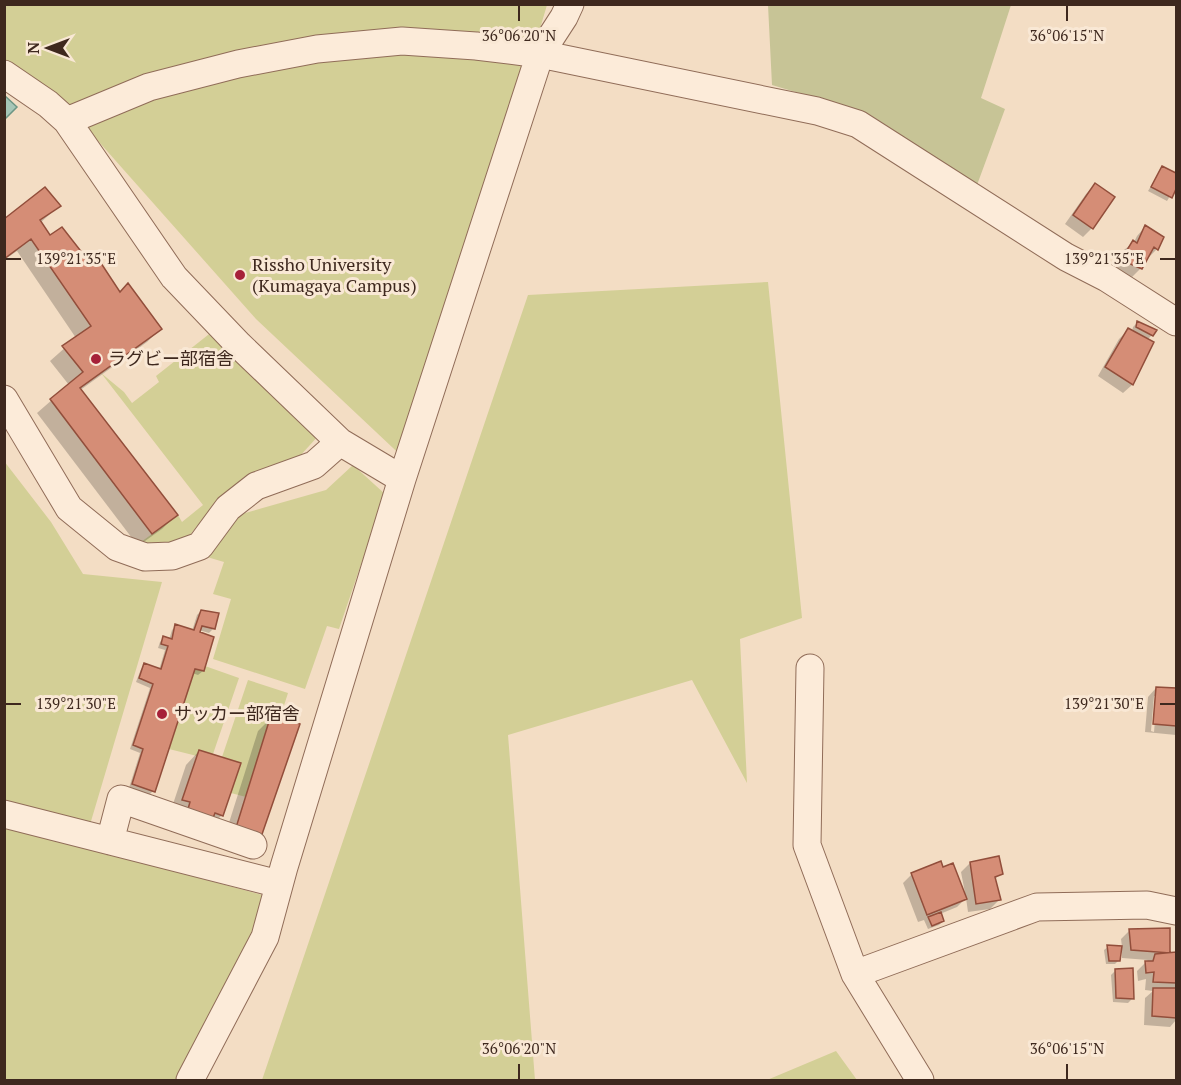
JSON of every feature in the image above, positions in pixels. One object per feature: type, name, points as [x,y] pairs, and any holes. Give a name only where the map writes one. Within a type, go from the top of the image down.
[{"type":"street","points":[[190,1080],[265,937],[402,479],[540,54],[570,4]]},
{"type":"street","points":[[67,121],[149,87],[238,64],[317,49],[402,41],[476,46],[540,54],[817,111],[858,124],[1066,257],[1107,278],[1176,322]]},
{"type":"street","points":[[4,74],[48,104],[67,121],[174,277],[239,345],[340,442],[402,479]]},
{"type":"street","points":[[4,399],[69,508],[117,548],[146,557],[172,555],[200,546],[228,508],[256,486],[314,465],[340,442]]},
{"type":"street","points":[[810,668],[807,845],[855,974],[920,1080]]},
{"type":"street","points":[[110,841],[121,799],[253,845]]},
{"type":"street","points":[[4,814],[279,884]]},
{"type":"street","points":[[855,974],[1037,907],[1147,905],[1176,911]]},
{"type":"shaded area","points":[[4,5],[547,5],[410,464],[256,319],[68,107],[21,76],[5,60]]},
{"type":"shaded area","points":[[768,5],[1011,5],[981,98],[1005,109],[977,185],[869,114],[772,85]]},
{"type":"shaded area","points":[[4,95],[17,107],[5,119],[4,119]]},
{"type":"shaded area","points":[[768,282],[802,618],[740,639],[747,783],[692,680],[508,735],[535,1080],[262,1080],[528,295]]},
{"type":"shaded area","points":[[213,331],[320,434],[299,457],[244,477],[216,502],[182,545],[163,547],[141,542],[178,515],[182,522],[203,505],[101,373],[124,392],[132,403],[159,382],[156,376]]},
{"type":"shaded area","points":[[4,461],[51,522],[83,574],[162,582],[89,828],[5,805]]},
{"type":"shaded area","points":[[353,465],[385,494],[339,629],[327,626],[305,689],[213,659],[231,599],[213,594],[224,562],[207,557],[238,515],[326,490]]},
{"type":"shaded area","points":[[205,666],[239,678],[213,754],[199,750],[197,756],[169,749],[195,669],[204,671]]},
{"type":"shaded area","points":[[248,680],[288,693],[280,718],[246,797],[231,793],[222,757]]},
{"type":"shaded area","points":[[4,825],[270,897],[184,1080],[5,1080]]},
{"type":"shaded area","points":[[836,1051],[857,1080],[767,1080]]},
{"type":"building","points":[[1162,166],[1176,173],[1176,189],[1172,198],[1151,187]]},
{"type":"building","points":[[1095,183],[1115,197],[1093,229],[1073,215]]},
{"type":"building","name":"ラグビー部宿舎","points":[[45,187],[61,206],[40,220],[50,235],[62,227],[87,259],[95,254],[120,292],[128,283],[162,329],[80,388],[178,515],[152,534],[50,399],[83,372],[62,346],[91,326],[31,239],[4,259],[4,219]]},
{"type":"building","points":[[1145,225],[1164,237],[1158,250],[1154,247],[1142,269],[1121,260],[1133,240],[1137,243]]},
{"type":"building","points":[[1137,321],[1157,330],[1153,336],[1136,327]]},
{"type":"building","points":[[1128,328],[1154,342],[1133,385],[1105,367]]},
{"type":"building","name":"サッカー部宿舎","points":[[201,610],[219,613],[215,629],[202,626],[200,632],[214,637],[204,671],[195,669],[155,792],[132,784],[143,749],[133,745],[153,684],[139,678],[144,663],[161,669],[168,646],[161,644],[163,636],[172,639],[175,624],[194,630]]},
{"type":"building","points":[[1156,687],[1176,688],[1176,726],[1153,724]]},
{"type":"building","points":[[271,715],[300,724],[259,843],[234,834]]},
{"type":"building","points":[[199,750],[241,763],[223,816],[215,813],[213,818],[188,809],[190,802],[182,800]]},
{"type":"building","points":[[999,856],[1003,874],[995,877],[1001,900],[976,904],[970,862]]},
{"type":"building","points":[[941,861],[943,867],[953,863],[967,899],[927,915],[911,873]]},
{"type":"building","points":[[941,912],[944,921],[932,926],[928,917]]},
{"type":"building","points":[[1170,928],[1170,953],[1131,950],[1129,929]]},
{"type":"building","points":[[1107,945],[1122,946],[1120,961],[1109,961]]},
{"type":"building","points":[[1176,952],[1176,983],[1153,982],[1154,972],[1146,973],[1145,961],[1153,961],[1155,954]]},
{"type":"building","points":[[1133,968],[1134,999],[1116,998],[1115,969]]},
{"type":"building","points":[[1153,988],[1176,988],[1176,1018],[1152,1016]]},
{"type":"place","name":"Rissho University (Kumagaya Campus)","points":[[240,275]]},
{"type":"place","name":"ラグビー部宿舎","points":[[96,359]]},
{"type":"place","name":"サッカー部宿舎","points":[[162,714]]}]
